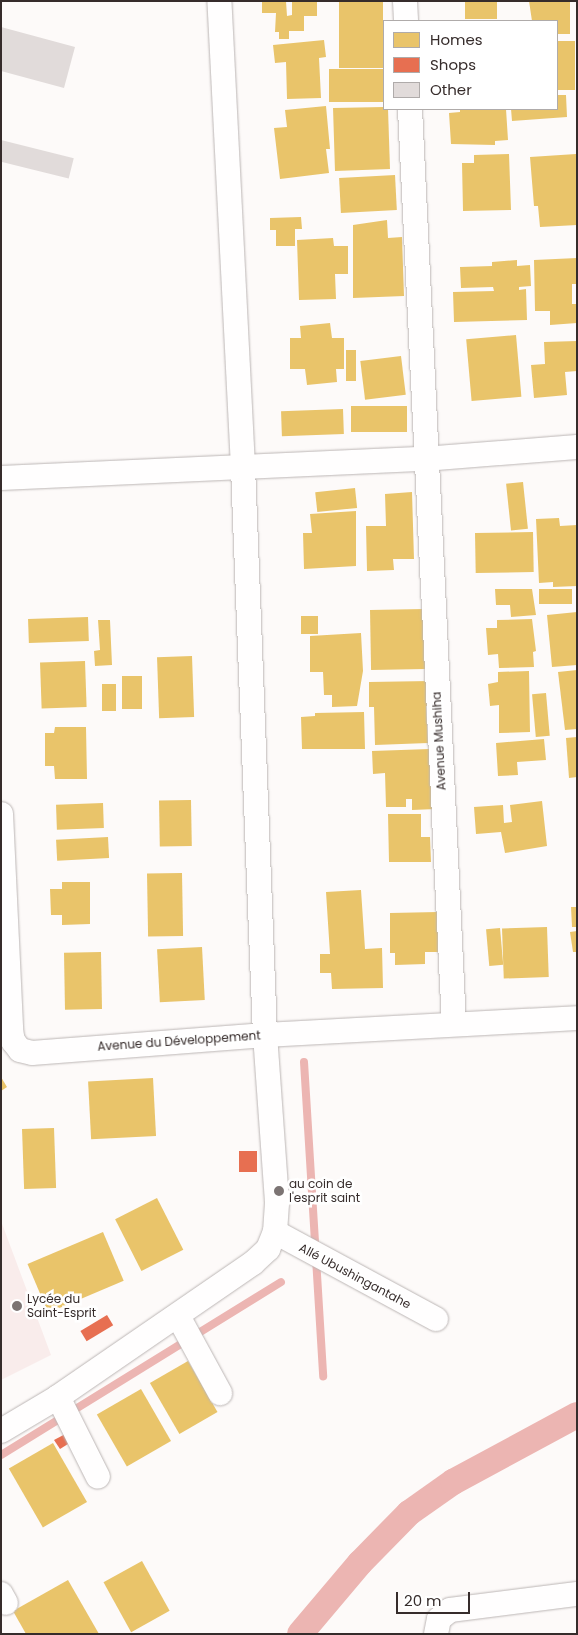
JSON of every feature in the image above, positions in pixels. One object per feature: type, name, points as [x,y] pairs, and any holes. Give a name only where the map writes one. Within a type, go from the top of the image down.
[{"type":"street","points":[[1,1430],[58,1397],[253,1263],[268,1249],[275,1232],[277,1202],[265,1035],[243,467],[219,1]]},
{"type":"street","points":[[405,1],[406,20]]},
{"type":"street","name":"Avenue Mushiha","points":[[410,110],[424,459],[454,1024]]},
{"type":"street","points":[[1,478],[424,459],[577,447]]},
{"type":"street","name":"Avenue du Développement","points":[[1,814],[11,1030],[13,1041],[20,1050],[32,1053],[265,1035],[577,1018]]},
{"type":"street","name":"Allé Ubushingantahe","points":[[275,1232],[436,1319]]},
{"type":"street","points":[[178,1316],[220,1393]]},
{"type":"street","points":[[58,1397],[98,1477]]},
{"type":"street","points":[[436,1634],[439,1619],[450,1610],[577,1594]]},
{"type":"shaded area","name":"Lycée du Saint-Esprit","points":[[1,1221],[51,1355],[1,1380]]},
{"type":"building: Homes","points":[[286,1],[287,16],[292,15],[292,1],[317,1],[317,16],[304,16],[304,31],[289,31],[289,39],[279,39],[279,32],[275,32],[276,13],[262,13],[262,2]]},
{"type":"building: Homes","points":[[339,1],[383,1],[383,68],[339,68]]},
{"type":"building: Homes","points":[[465,1],[497,1],[497,19],[465,19]]},
{"type":"building: Homes","points":[[529,1],[570,1],[570,34],[558,34],[558,20],[532,20]]},
{"type":"building: Homes","points":[[324,40],[326,57],[319,58],[321,98],[287,99],[286,62],[275,63],[273,45]]},
{"type":"building: Homes","points":[[558,41],[575,41],[575,90],[558,90]]},
{"type":"building: Homes","points":[[329,69],[383,69],[383,102],[329,102]]},
{"type":"building: Homes","points":[[558,95],[566,95],[567,117],[512,121],[511,110],[558,110]]},
{"type":"building: Homes","points":[[326,106],[330,149],[326,149],[329,173],[280,179],[274,128],[287,127],[285,110]]},
{"type":"building: Homes","points":[[383,107],[383,110],[388,110],[390,169],[335,171],[333,108]]},
{"type":"building: Homes","points":[[460,110],[506,110],[508,140],[495,141],[495,145],[451,144],[449,113],[460,112]]},
{"type":"building: Homes","points":[[509,154],[511,210],[463,211],[462,163],[474,163],[474,155]]},
{"type":"building: Homes","points":[[576,154],[577,225],[540,227],[538,206],[534,206],[530,157]]},
{"type":"building: Homes","points":[[395,175],[397,210],[341,213],[339,178]]},
{"type":"building: Homes","points":[[301,217],[302,229],[295,229],[295,246],[276,246],[276,230],[270,230],[270,218]]},
{"type":"building: Homes","points":[[387,220],[388,238],[402,237],[404,296],[353,298],[353,225]]},
{"type":"building: Homes","points":[[333,238],[334,246],[348,246],[348,274],[335,274],[336,299],[299,300],[297,240]]},
{"type":"building: Homes","points":[[577,258],[577,284],[572,284],[572,304],[577,304],[577,323],[550,325],[550,311],[535,311],[534,260]]},
{"type":"building: Homes","points":[[517,260],[517,266],[530,265],[531,286],[519,287],[519,290],[526,289],[527,320],[454,322],[453,292],[494,291],[493,287],[461,288],[460,267],[492,266],[492,262]]},
{"type":"building: Homes","points":[[330,323],[332,338],[344,338],[344,369],[336,369],[337,382],[307,385],[305,369],[290,369],[290,338],[301,338],[300,326]]},
{"type":"building: Homes","points":[[516,335],[521,397],[472,401],[466,339]]},
{"type":"building: Homes","points":[[577,341],[577,371],[565,372],[567,395],[534,398],[531,365],[545,364],[544,342]]},
{"type":"building: Homes","points":[[346,350],[356,350],[356,381],[346,381]]},
{"type":"building: Homes","points":[[401,356],[406,395],[365,400],[360,361]]},
{"type":"building: Homes","points":[[351,406],[407,406],[407,432],[351,432]]},
{"type":"building: Homes","points":[[343,409],[344,434],[282,436],[281,411]]},
{"type":"building: Homes","points":[[523,482],[528,529],[511,531],[506,484]]},
{"type":"building: Homes","points":[[355,488],[357,508],[317,512],[315,492]]},
{"type":"building: Homes","points":[[412,492],[414,559],[393,559],[394,570],[367,571],[366,526],[386,526],[385,494]]},
{"type":"building: Homes","points":[[356,511],[356,566],[304,569],[303,533],[312,533],[310,514]]},
{"type":"building: Homes","points":[[559,518],[560,526],[577,525],[577,586],[553,587],[553,582],[539,583],[536,519]]},
{"type":"building: Homes","points":[[533,532],[534,572],[476,573],[475,533]]},
{"type":"building: Homes","points":[[495,589],[532,589],[536,615],[511,617],[510,605],[496,605]]},
{"type":"building: Homes","points":[[539,589],[572,589],[572,604],[539,604]]},
{"type":"building: Homes","points":[[424,609],[425,669],[371,670],[370,610]]},
{"type":"building: Homes","points":[[577,612],[577,665],[552,667],[547,615]]},
{"type":"building: Homes","points":[[301,616],[318,616],[318,634],[301,634]]},
{"type":"building: Homes","points":[[88,617],[89,641],[29,643],[28,619]]},
{"type":"building: Homes","points":[[532,619],[536,651],[533,652],[534,667],[499,668],[498,654],[488,655],[486,628],[497,628],[497,620]]},
{"type":"building: Homes","points":[[98,620],[110,620],[112,665],[95,666],[94,651],[100,650]]},
{"type":"building: Homes","points":[[361,633],[363,671],[357,706],[332,707],[332,695],[324,695],[323,672],[310,672],[310,636]]},
{"type":"building: Homes","points":[[192,656],[194,717],[159,718],[157,657]]},
{"type":"building: Homes","points":[[85,661],[87,707],[42,709],[40,663]]},
{"type":"building: Homes","points":[[577,670],[577,729],[565,730],[558,672]]},
{"type":"building: Homes","points":[[529,671],[530,732],[499,733],[499,705],[490,706],[488,684],[498,682],[498,672]]},
{"type":"building: Homes","points":[[122,676],[142,676],[142,709],[122,709]]},
{"type":"building: Homes","points":[[430,681],[431,706],[426,706],[428,743],[375,745],[374,707],[369,707],[369,682]]},
{"type":"building: Homes","points":[[102,684],[116,684],[116,711],[102,711]]},
{"type":"building: Homes","points":[[546,693],[550,736],[536,737],[532,694]]},
{"type":"building: Homes","points":[[364,712],[365,749],[302,749],[301,717],[315,716],[315,713]]},
{"type":"building: Homes","points":[[55,727],[86,727],[87,779],[55,779],[54,766],[45,766],[45,733],[54,733]]},
{"type":"building: Homes","points":[[577,737],[577,777],[569,778],[566,738]]},
{"type":"building: Homes","points":[[544,739],[546,760],[517,762],[518,775],[498,776],[496,743]]},
{"type":"building: Homes","points":[[430,749],[436,809],[412,810],[412,799],[406,799],[406,807],[386,807],[385,773],[373,774],[372,751]]},
{"type":"building: Homes","points":[[191,800],[192,846],[160,847],[159,801]]},
{"type":"building: Homes","points":[[542,801],[547,846],[505,853],[501,832],[476,834],[474,807],[503,805],[504,823],[512,822],[510,805]]},
{"type":"building: Homes","points":[[103,803],[104,828],[57,830],[56,805]]},
{"type":"building: Homes","points":[[388,814],[421,814],[421,837],[430,837],[431,862],[389,862]]},
{"type":"building: Homes","points":[[108,837],[109,858],[57,861],[56,840]]},
{"type":"building: Homes","points":[[182,873],[183,936],[148,937],[147,874]]},
{"type":"building: Homes","points":[[62,882],[90,882],[90,924],[62,925],[62,915],[51,915],[50,889],[62,889]]},
{"type":"building: Homes","points":[[361,890],[365,949],[382,948],[383,988],[332,989],[331,973],[320,973],[320,954],[330,954],[326,892]]},
{"type":"building: Homes","points":[[571,907],[577,907],[577,927],[572,927]]},
{"type":"building: Homes","points":[[438,912],[439,952],[425,952],[425,964],[395,965],[395,953],[390,953],[390,913]]},
{"type":"building: Homes","points":[[547,927],[549,977],[504,979],[502,929]]},
{"type":"building: Homes","points":[[500,928],[503,965],[489,966],[486,929]]},
{"type":"building: Homes","points":[[577,931],[577,952],[573,952],[570,932]]},
{"type":"building: Homes","points":[[202,947],[205,1000],[160,1002],[157,949]]},
{"type":"building: Homes","points":[[101,952],[102,1009],[65,1010],[64,953]]},
{"type":"building: Homes","points":[[1,1077],[7,1087],[1,1091]]},
{"type":"building: Homes","points":[[153,1078],[156,1136],[91,1139],[88,1081]]},
{"type":"building: Homes","points":[[54,1128],[56,1188],[24,1189],[22,1129]]},
{"type":"building: Homes","points":[[157,1198],[183,1250],[141,1271],[115,1219]]},
{"type":"building: Homes","points":[[103,1232],[124,1281],[48,1313],[28,1264]]},
{"type":"building: Homes","points":[[188,1361],[218,1412],[179,1434],[150,1383]]},
{"type":"building: Homes","points":[[141,1389],[171,1441],[127,1466],[97,1414]]},
{"type":"building: Homes","points":[[53,1443],[87,1502],[43,1527],[9,1468]]},
{"type":"building: Homes","points":[[142,1561],[170,1611],[131,1632],[104,1582]]},
{"type":"building: Homes","points":[[68,1580],[99,1634],[26,1634],[13,1611]]},
{"type":"building: Shops","points":[[239,1151],[257,1151],[257,1172],[239,1172]]},
{"type":"building: Shops","points":[[107,1315],[113,1325],[87,1341],[80,1331]]},
{"type":"building: Shops","points":[[71,1431],[76,1439],[60,1449],[54,1440]]},
{"type":"building: Other","points":[[1,27],[75,47],[64,88],[1,71]]},
{"type":"building: Other","points":[[1,140],[74,158],[69,179],[1,162]]},
{"type":"waterway","points":[[304,1062],[323,1376]]},
{"type":"waterway","points":[[1,1455],[281,1282]]},
{"type":"waterway","points":[[300,1634],[360,1563],[409,1513],[453,1482],[577,1415]]},
{"type":"place","name":"au coin de l'esprit saint","points":[[279,1191]]},
{"type":"place","name":"Lycée du Saint-Esprit","points":[[17,1306]]}]
